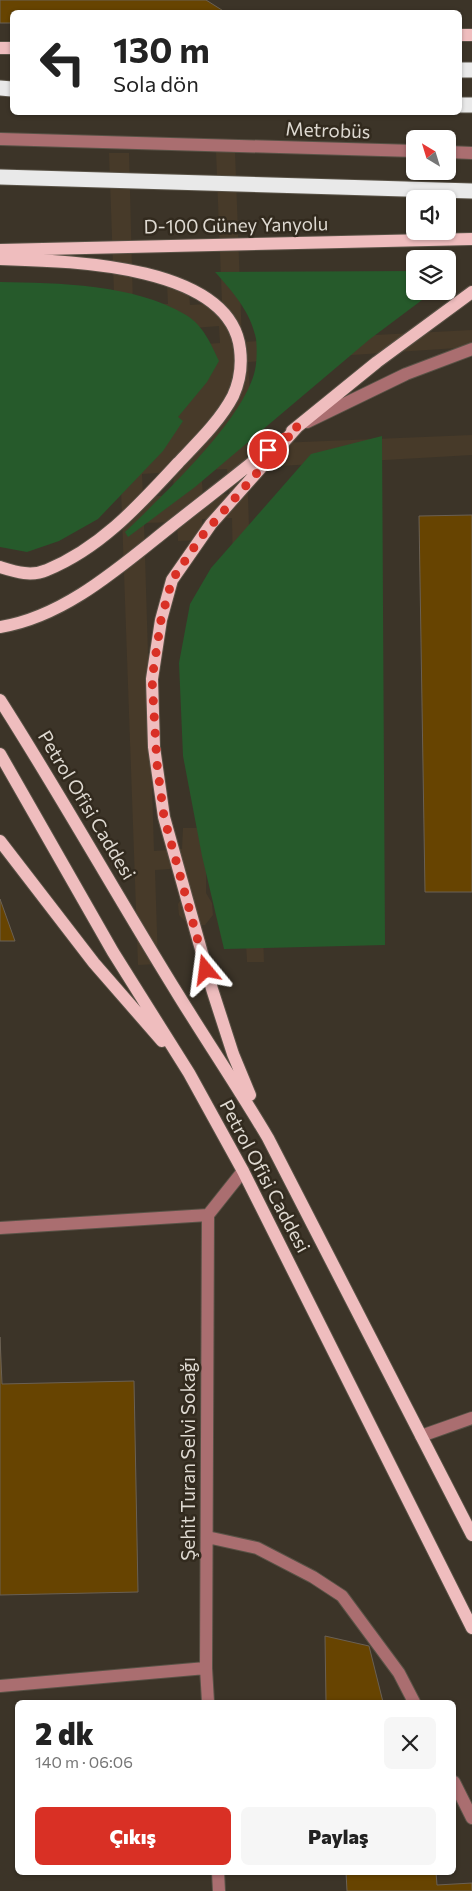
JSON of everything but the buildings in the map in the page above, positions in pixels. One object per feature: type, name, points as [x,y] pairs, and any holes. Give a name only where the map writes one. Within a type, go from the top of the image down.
[{"type":"highway","points":[[0,177],[472,191]]},
{"type":"main road","name":"D-100 Güney Yanyolu","points":[[0,250],[472,240]]},
{"type":"main road","points":[[0,259],[70,262],[153,276],[198,292],[221,309],[238,334],[241,357],[240,376],[232,397],[205,434],[124,520],[81,552],[47,570],[32,574],[18,573],[0,567]]},
{"type":"main road","points":[[0,627],[33,619],[72,599],[132,557],[442,312],[472,292]]},
{"type":"main road","points":[[268,1138],[233,1054],[212,989],[164,817],[154,747],[152,679],[161,620],[172,580],[211,524],[298,426]]},
{"type":"main road","name":"Petrol Ofisi Caddesi","points":[[0,700],[96,855],[179,996],[268,1138],[472,1535]]},
{"type":"main road","name":"Petrol Ofisi Caddesi","points":[[0,754],[113,952],[189,1073],[243,1170],[472,1628]]},
{"type":"main road","points":[[0,841],[94,963],[189,1073]]},
{"type":"street","name":"Metrobüs","points":[[0,139],[406,151]]},
{"type":"street","points":[[456,152],[472,153]]},
{"type":"street","points":[[298,426],[406,374],[472,349]]},
{"type":"street","points":[[0,1228],[208,1215],[243,1170]]},
{"type":"street","name":"Şehit Turan Selvi Sokağı","points":[[208,1215],[206,1538],[206,1668],[208,1700]]},
{"type":"street","points":[[421,1436],[472,1418]]},
{"type":"street","points":[[206,1538],[257,1548],[313,1577],[342,1596],[399,1673],[413,1700]]},
{"type":"street","points":[[0,1686],[206,1668]]},
{"type":"street","points":[[456,1786],[472,1818]]},
{"type":"street","points":[[218,1875],[219,1891]]},
{"type":"shaded area","points":[[216,151],[235,151],[242,342],[472,330],[472,347],[248,362],[253,444],[472,435],[472,455],[247,468],[264,962],[247,962],[242,866],[206,867],[206,893],[212,903],[213,915],[205,925],[189,925],[179,915],[178,904],[185,893],[184,868],[155,870],[158,964],[138,965],[109,153],[129,153],[133,306],[168,304],[167,284],[188,281],[190,305],[222,303]],"holes":[[[219,326],[220,343],[194,345],[193,328]],[[227,469],[229,494],[203,495],[201,470]],[[173,472],[174,495],[143,497],[142,474]],[[232,518],[238,845],[202,828],[183,828],[182,849],[154,851],[144,523],[177,522],[178,541],[202,540],[202,519]]]},
{"type":"green space","points":[[406,271],[406,300],[422,300],[370,339],[195,487],[128,537],[125,532],[159,499],[219,434],[248,390],[255,370],[257,354],[254,329],[234,294],[215,272]]},
{"type":"green space","points":[[0,282],[96,287],[144,297],[166,305],[192,319],[206,335],[219,361],[207,382],[178,417],[183,421],[163,451],[98,519],[59,541],[27,552],[0,547]]},
{"type":"green space","points":[[382,436],[385,945],[224,949],[202,856],[183,756],[179,663],[190,604],[211,568],[311,454]]},
{"type":"route","points":[[206,970],[164,817],[154,747],[152,679],[161,620],[172,580],[211,524],[298,426],[268,450]]}]
